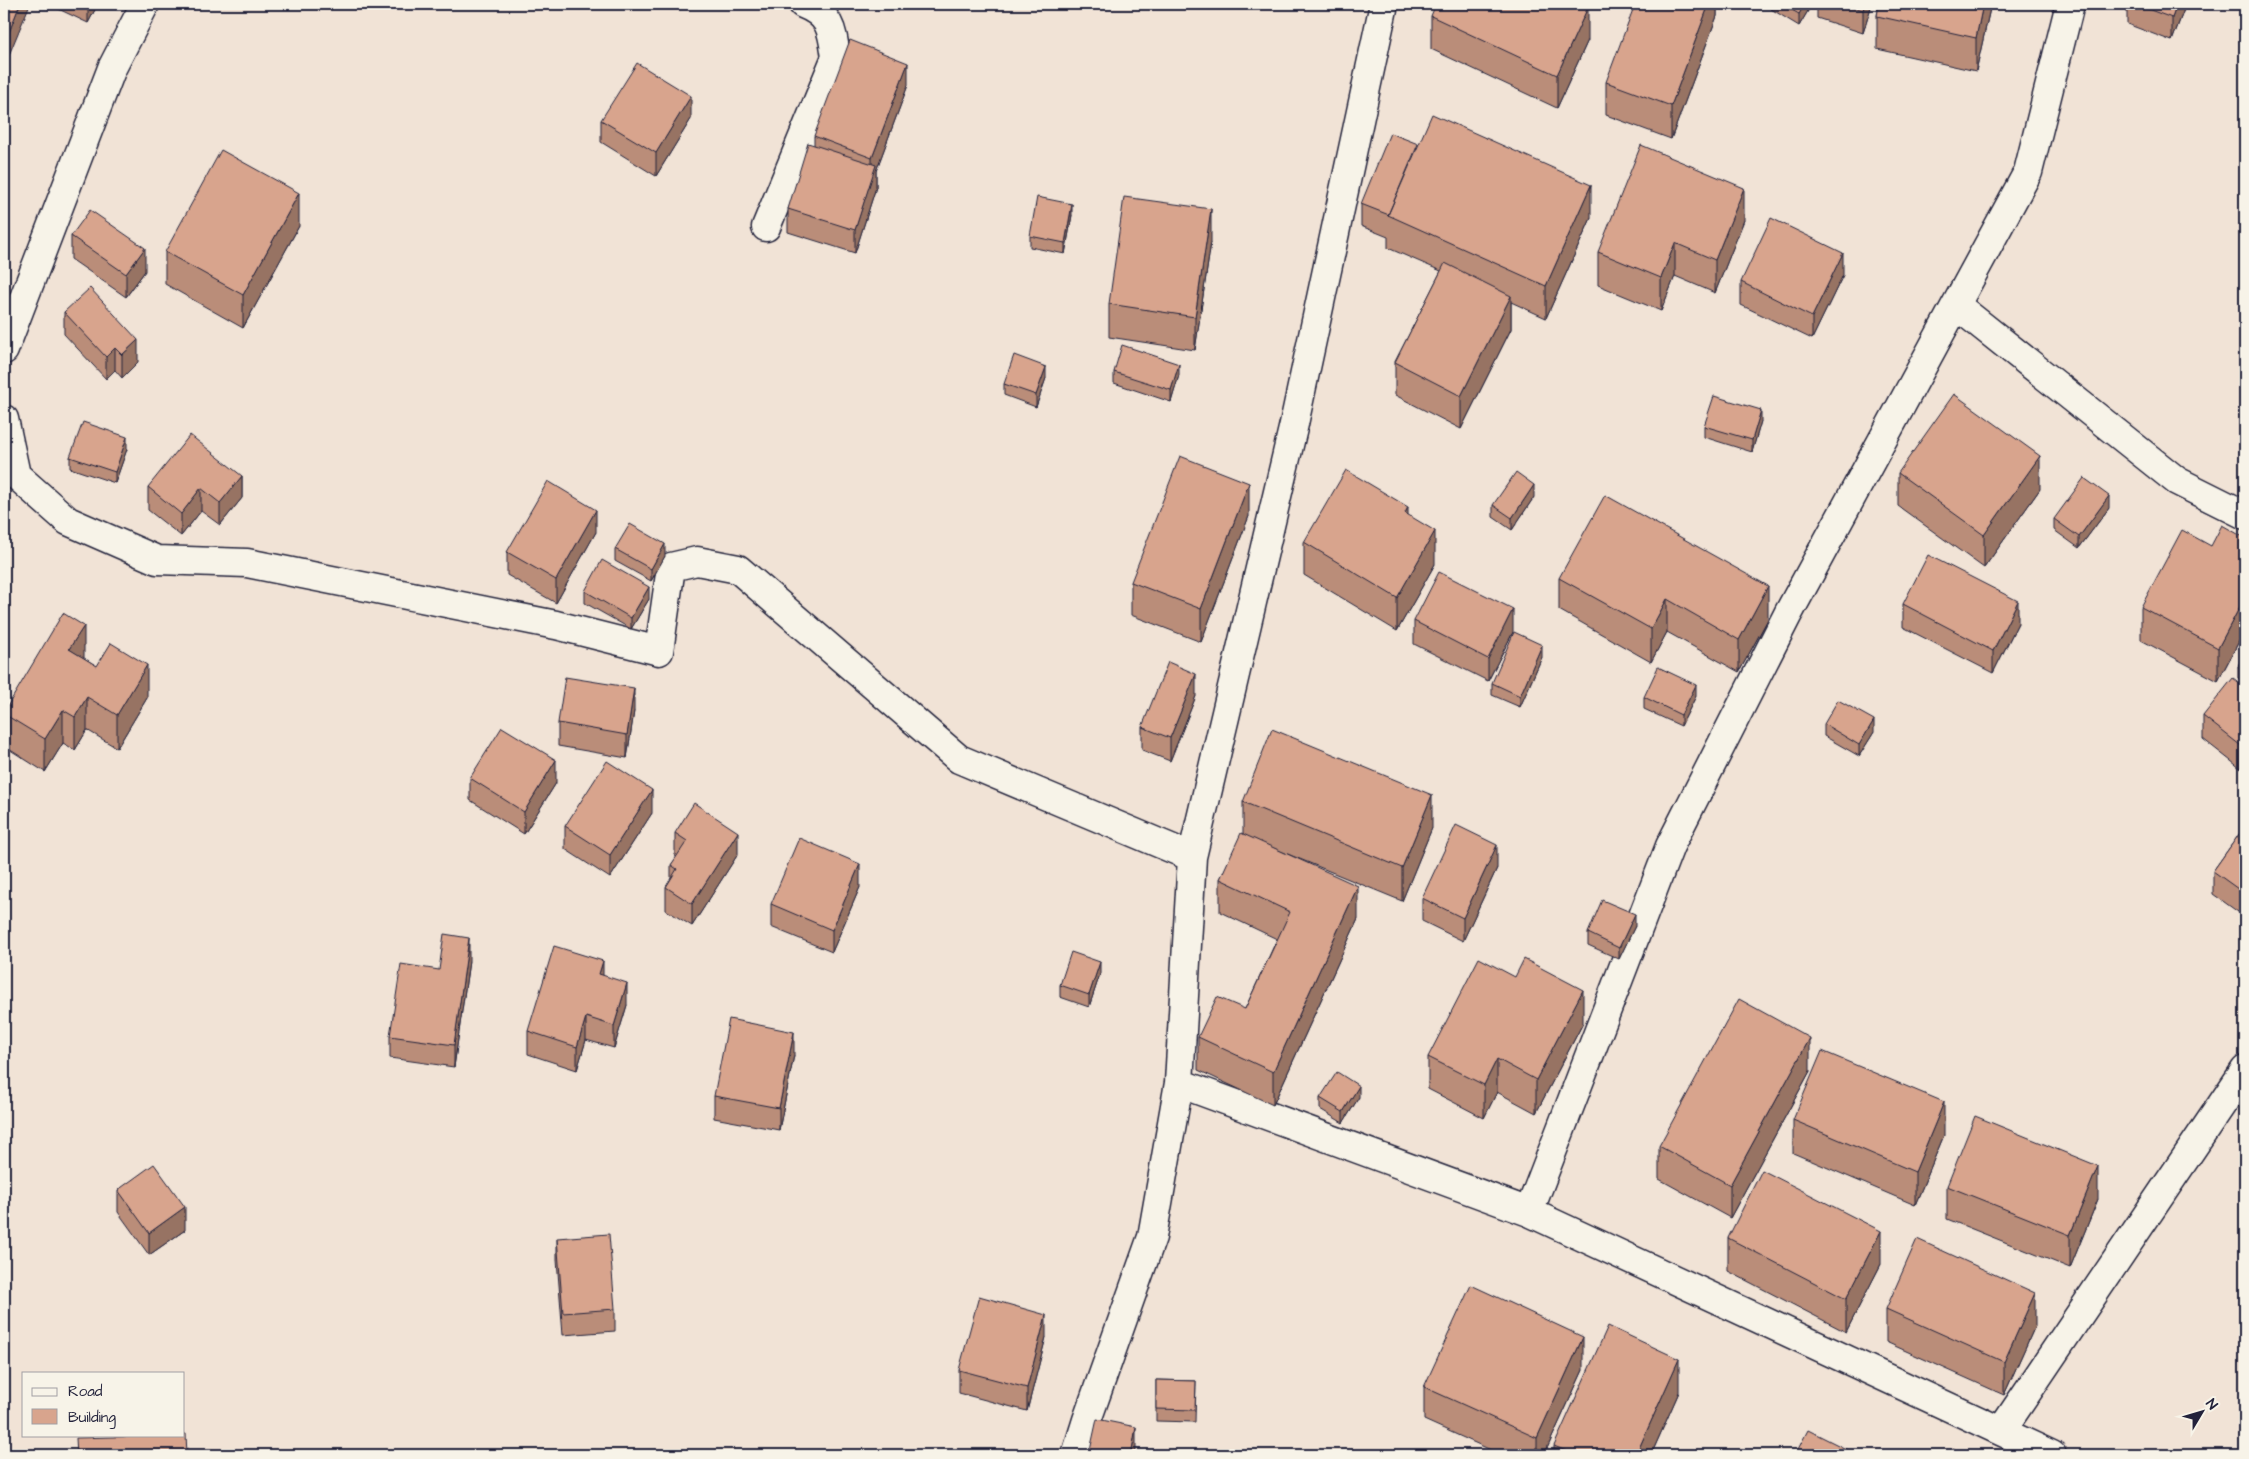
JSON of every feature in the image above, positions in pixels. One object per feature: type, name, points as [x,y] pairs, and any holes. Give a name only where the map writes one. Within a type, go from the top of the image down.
[{"type":"street","points":[[4,350],[112,68],[146,4]]},
{"type":"street","points":[[766,227],[836,57],[832,29],[816,9],[803,4]]},
{"type":"street","points":[[1076,1455],[1152,1237],[1179,1084],[1192,857],[1292,434],[1384,4]]},
{"type":"street","points":[[1529,1212],[1670,846],[1788,614],[2028,172],[2070,4]]},
{"type":"street","points":[[1956,305],[2177,481],[2245,515]]},
{"type":"street","points":[[4,419],[16,475],[68,521],[157,560],[247,562],[565,627],[659,651],[671,567],[697,561],[738,569],[959,759],[1192,857]]},
{"type":"street","points":[[2001,1431],[2245,1070]]},
{"type":"street","points":[[1179,1084],[1529,1212],[2052,1455]]},
{"type":"building","points":[[4,4],[20,4],[4,45]]},
{"type":"building","points":[[1436,4],[1582,4],[1588,7],[1557,75],[1431,16]]},
{"type":"building","points":[[1635,4],[1709,4],[1671,106],[1606,82]]},
{"type":"building","points":[[1781,4],[1805,4],[1799,14]]},
{"type":"building","points":[[1843,4],[1865,4],[1863,10]]},
{"type":"building","points":[[1879,4],[1983,4],[1976,38],[1877,16]]},
{"type":"building","points":[[2134,4],[2177,4],[2172,18]]},
{"type":"building","points":[[850,40],[908,63],[872,158],[814,136]]},
{"type":"building","points":[[637,63],[691,96],[656,153],[601,120]]},
{"type":"building","points":[[1432,114],[1591,185],[1546,286],[1388,215]]},
{"type":"building","points":[[1390,133],[1418,144],[1388,215],[1361,204]]},
{"type":"building","points":[[808,143],[876,165],[855,230],[788,209]]},
{"type":"building","points":[[1641,145],[1744,188],[1715,260],[1675,243],[1661,278],[1598,252]]},
{"type":"building","points":[[221,150],[299,193],[243,295],[165,252]]},
{"type":"building","points":[[1037,197],[1072,204],[1065,243],[1030,236]]},
{"type":"building","points":[[1124,197],[1211,209],[1195,317],[1109,304]]},
{"type":"building","points":[[90,210],[145,248],[126,274],[71,236]]},
{"type":"building","points":[[1771,218],[1843,253],[1812,317],[1741,282]]},
{"type":"building","points":[[1445,263],[1511,296],[1461,396],[1395,362]]},
{"type":"building","points":[[90,288],[138,340],[122,355],[115,348],[106,357],[64,312]]},
{"type":"building","points":[[1122,345],[1179,364],[1171,390],[1114,372]]},
{"type":"building","points":[[1014,355],[1046,367],[1036,395],[1004,384]]},
{"type":"building","points":[[1954,394],[2040,456],[1984,535],[1898,473]]},
{"type":"building","points":[[1714,396],[1761,410],[1752,440],[1704,426]]},
{"type":"building","points":[[83,422],[127,437],[115,472],[70,457]]},
{"type":"building","points":[[190,435],[242,476],[220,503],[201,488],[181,514],[148,487]]},
{"type":"building","points":[[1180,456],[1249,483],[1201,609],[1131,582]]},
{"type":"building","points":[[1346,470],[1408,507],[1405,513],[1435,531],[1397,598],[1304,542]]},
{"type":"building","points":[[1516,472],[1534,485],[1512,518],[1493,505]]},
{"type":"building","points":[[2084,478],[2109,496],[2079,537],[2054,519]]},
{"type":"building","points":[[548,481],[596,510],[556,580],[507,552]]},
{"type":"building","points":[[1605,495],[1768,586],[1739,640],[1667,599],[1651,629],[1559,578]]},
{"type":"building","points":[[630,524],[665,544],[651,569],[615,549]]},
{"type":"building","points":[[2222,525],[2245,538],[2245,597],[2218,648],[2141,607],[2182,530],[2211,546]]},
{"type":"building","points":[[1928,555],[2018,601],[1993,651],[1903,604]]},
{"type":"building","points":[[602,560],[649,587],[631,618],[585,591]]},
{"type":"building","points":[[1439,572],[1513,609],[1488,659],[1414,621]]},
{"type":"building","points":[[63,613],[84,626],[69,649],[97,666],[111,643],[147,665],[117,715],[87,697],[75,717],[63,710],[45,739],[4,714],[4,712]]},
{"type":"building","points":[[1514,632],[1542,645],[1520,696],[1492,683]]},
{"type":"building","points":[[2245,647],[2245,669],[2238,667]]},
{"type":"building","points":[[1168,662],[1196,674],[1170,738],[1142,727]]},
{"type":"building","points":[[1658,667],[1696,685],[1681,715],[1644,697]]},
{"type":"building","points":[[565,677],[634,688],[627,735],[558,723]]},
{"type":"building","points":[[2233,678],[2245,687],[2245,749],[2203,716]]},
{"type":"building","points":[[1838,700],[1874,720],[1859,745],[1824,724]]},
{"type":"building","points":[[502,727],[556,760],[524,812],[470,778]]},
{"type":"building","points":[[1272,729],[1432,795],[1402,868],[1243,802]]},
{"type":"building","points":[[607,761],[652,790],[610,855],[565,826]]},
{"type":"building","points":[[694,803],[738,832],[692,904],[666,887],[677,869],[671,865],[687,841],[675,833]]},
{"type":"building","points":[[1456,825],[1497,845],[1463,918],[1422,898]]},
{"type":"building","points":[[2245,826],[2245,894],[2213,871]]},
{"type":"building","points":[[1241,833],[1358,886],[1273,1072],[1198,1037],[1217,997],[1245,1009],[1290,912],[1220,879]]},
{"type":"building","points":[[799,838],[860,864],[832,930],[771,904]]},
{"type":"building","points":[[1602,900],[1635,914],[1619,948],[1588,933]]},
{"type":"building","points":[[444,934],[469,938],[454,1045],[390,1036],[401,964],[439,970]]},
{"type":"building","points":[[554,946],[603,961],[599,974],[627,983],[614,1026],[586,1017],[577,1047],[528,1031]]},
{"type":"building","points":[[1071,952],[1100,962],[1089,995],[1060,985]]},
{"type":"building","points":[[1479,958],[1515,977],[1524,959],[1583,990],[1536,1080],[1497,1059],[1484,1085],[1428,1057]]},
{"type":"building","points":[[1739,999],[1810,1038],[1730,1185],[1659,1146]]},
{"type":"building","points":[[729,1019],[794,1032],[779,1108],[714,1096]]},
{"type":"building","points":[[1822,1051],[1944,1102],[1915,1172],[1793,1120]]},
{"type":"building","points":[[1337,1072],[1359,1086],[1343,1112],[1320,1098]]},
{"type":"building","points":[[1975,1116],[2098,1166],[2070,1235],[1947,1186]]},
{"type":"building","points":[[154,1164],[185,1207],[149,1233],[118,1190]]},
{"type":"building","points":[[1762,1170],[1881,1231],[1846,1299],[1728,1238]]},
{"type":"building","points":[[609,1234],[615,1309],[563,1313],[557,1238]]},
{"type":"building","points":[[1917,1239],[2035,1293],[2004,1362],[1886,1309]]},
{"type":"building","points":[[1471,1285],[1583,1337],[1537,1438],[1424,1387]]},
{"type":"building","points":[[979,1296],[1046,1315],[1027,1388],[959,1370]]},
{"type":"building","points":[[1608,1326],[1679,1359],[1636,1455],[1576,1455],[1554,1446]]},
{"type":"building","points":[[1156,1380],[1196,1381],[1195,1410],[1156,1409]]},
{"type":"building","points":[[1097,1419],[1136,1427],[1131,1455],[1089,1455]]},
{"type":"building","points":[[1808,1430],[1858,1455],[1795,1455]]},
{"type":"building","points":[[186,1434],[187,1455],[77,1455],[76,1438],[185,1436]]},
{"type":"building","points":[[1953,1448],[1965,1455],[1948,1455]]}]
